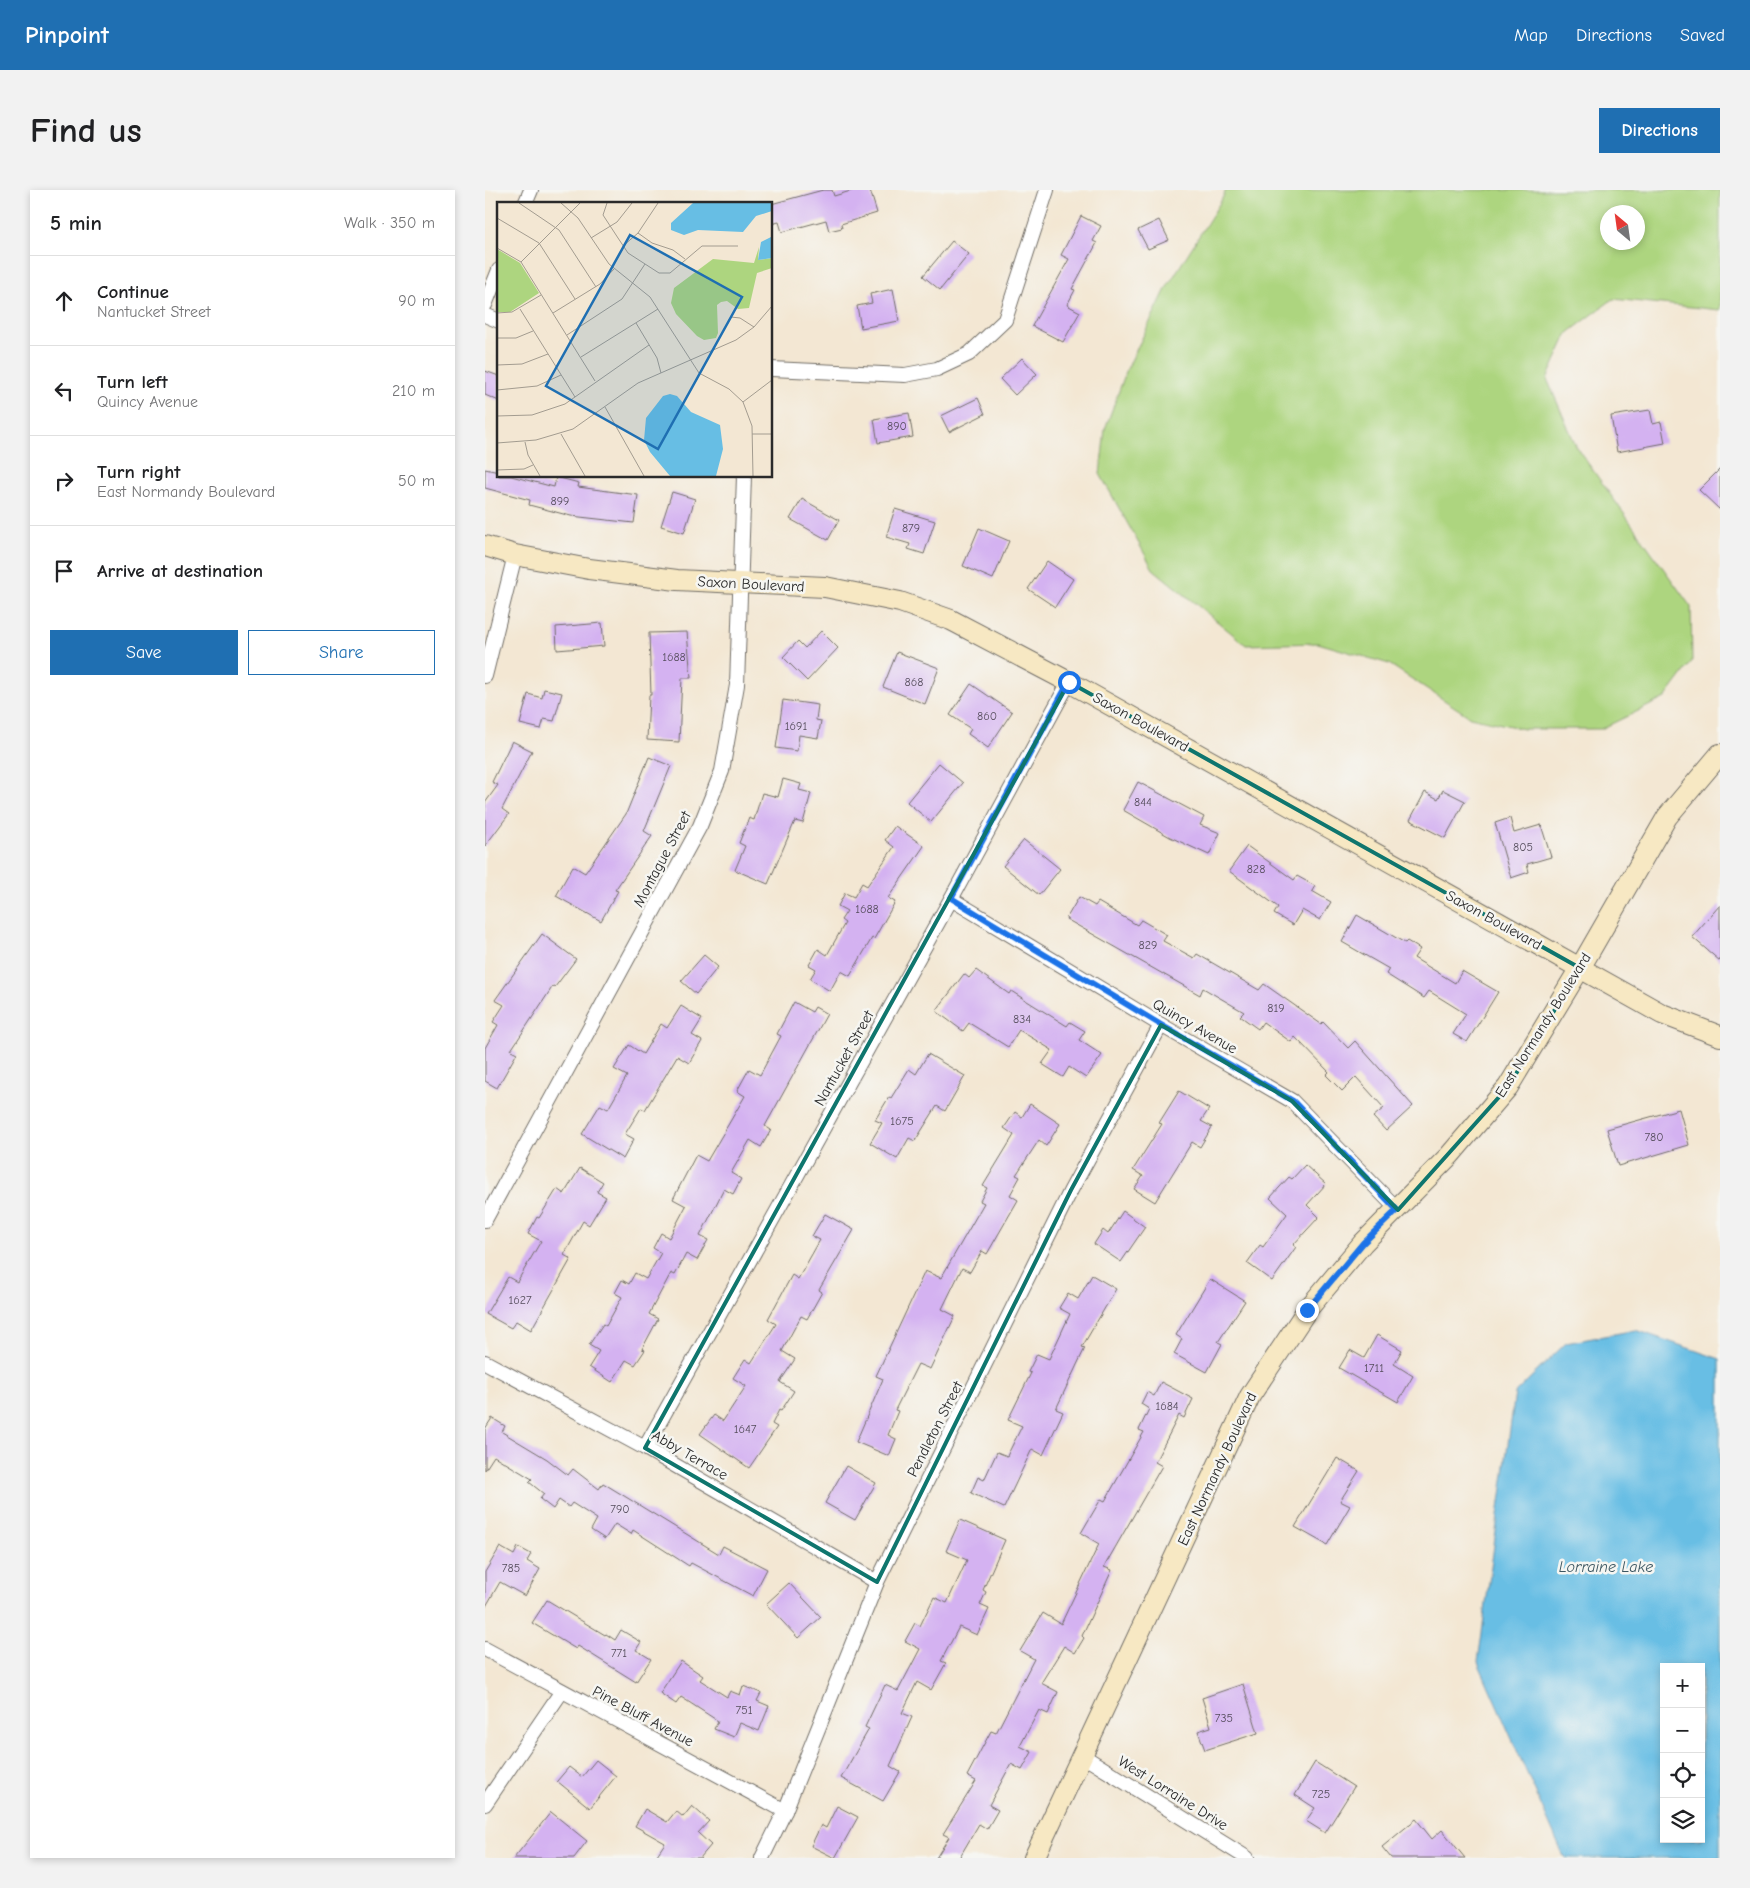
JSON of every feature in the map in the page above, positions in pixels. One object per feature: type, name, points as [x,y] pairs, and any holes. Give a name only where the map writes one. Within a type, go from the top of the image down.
[{"type":"main road","name":"Saxon Boulevard","points":[[485,546],[515,555],[589,569],[677,580],[825,588],[900,602],[951,620],[1069,682],[1662,1014],[1720,1036]]},
{"type":"main road","name":"East Normandy Boulevard","points":[[1034,1858],[1250,1396],[1307,1310],[1363,1243],[1450,1155],[1508,1087],[1580,968],[1667,816],[1720,754]]},
{"type":"street","points":[[526,202],[531,190]]},
{"type":"street","points":[[773,369],[905,375],[937,369],[969,354],[1005,320],[1047,190]]},
{"type":"street","points":[[485,305],[497,275]]},
{"type":"street","points":[[485,315],[497,320]]},
{"type":"street","name":"Montague Street","points":[[485,1220],[700,826],[721,770],[737,685],[744,478]]},
{"type":"street","points":[[485,676],[515,555]]},
{"type":"street","name":"Nantucket Street","points":[[645,1448],[1069,682]]},
{"type":"street","name":"Quincy Avenue","points":[[951,898],[1161,1025],[1293,1101],[1397,1210]]},
{"type":"street","name":"Pendleton Street","points":[[762,1858],[785,1811],[877,1582],[1071,1190],[1161,1025]]},
{"type":"street","name":"Abby Terrace","points":[[485,1362],[645,1448],[877,1582]]},
{"type":"street","name":"Pine Bluff Avenue","points":[[485,1649],[785,1811]]},
{"type":"street","points":[[485,1804],[562,1691]]},
{"type":"street","name":"West Lorraine Drive","points":[[1083,1756],[1247,1858]]},
{"type":"highlighted area","points":[[1069,682],[1580,968],[1508,1087],[1398,1210],[1292,1101],[1161,1025],[1071,1190],[877,1582],[645,1448]]},
{"type":"green space","points":[[1226,190],[1720,190],[1720,310],[1613,299],[1568,333],[1547,379],[1577,448],[1691,607],[1692,662],[1665,698],[1601,729],[1524,729],[1470,717],[1389,664],[1318,643],[1246,645],[1153,569],[1100,474],[1105,429],[1127,369],[1167,287]]},
{"type":"water","name":"Lorraine Lake","points":[[1636,1330],[1720,1359],[1720,1858],[1567,1858],[1563,1855],[1478,1662],[1515,1393],[1566,1343]]},
{"type":"building","points":[[823,190],[832,190],[834,196],[854,190],[870,190],[877,213],[841,224],[842,228],[829,231],[826,220],[782,232],[779,222],[773,224],[773,203]]},
{"type":"building","points":[[1081,216],[1101,226],[1093,241],[1097,243],[1072,289],[1075,290],[1067,305],[1080,312],[1063,342],[1032,326],[1069,259],[1061,255]]},
{"type":"building","points":[[1159,220],[1169,240],[1148,249],[1138,230]]},
{"type":"building","points":[[952,241],[969,254],[940,290],[923,276]]},
{"type":"building","points":[[893,289],[899,321],[861,328],[857,306],[872,303],[870,294]]},
{"type":"building","points":[[1022,358],[1037,374],[1015,395],[1000,379]]},
{"type":"building","points":[[485,371],[497,375],[497,400],[485,395]]},
{"type":"building","points":[[978,398],[985,414],[949,432],[941,416]]},
{"type":"building","points":[[1650,410],[1653,424],[1661,422],[1665,443],[1617,452],[1611,416]]},
{"type":"building","points":[[909,413],[913,437],[878,443],[874,419]]},
{"type":"building","points":[[485,469],[497,472],[497,478],[519,478],[554,487],[556,478],[560,478],[579,483],[578,487],[638,495],[634,523],[571,516],[529,505],[530,500],[485,488]]},
{"type":"building","points":[[1720,469],[1720,510],[1699,490]]},
{"type":"building","points":[[672,492],[695,499],[684,533],[661,526]]},
{"type":"building","points":[[802,499],[839,520],[828,540],[790,519]]},
{"type":"building","points":[[895,509],[935,521],[924,554],[908,549],[910,544],[886,537]]},
{"type":"building","points":[[979,528],[1009,541],[993,579],[963,566]]},
{"type":"building","points":[[1047,561],[1073,579],[1055,607],[1028,589]]},
{"type":"building","points":[[602,623],[604,646],[557,650],[556,627]]},
{"type":"building","points":[[821,631],[838,648],[807,681],[783,657],[798,641],[805,648]]},
{"type":"building","points":[[687,632],[691,678],[682,678],[679,742],[647,740],[649,695],[651,695],[649,633]]},
{"type":"building","points":[[897,652],[939,668],[925,704],[883,687]]},
{"type":"building","points":[[971,684],[1012,712],[988,748],[968,734],[971,729],[950,715]]},
{"type":"building","points":[[544,689],[562,693],[554,721],[544,719],[541,729],[520,724],[528,694],[542,698]]},
{"type":"building","points":[[783,700],[818,705],[816,720],[821,721],[818,738],[799,735],[797,751],[776,748]]},
{"type":"building","points":[[512,741],[532,751],[502,809],[509,814],[485,846],[485,803],[498,785],[492,782]]},
{"type":"building","points":[[649,757],[671,766],[644,831],[652,836],[615,890],[618,891],[601,921],[556,896],[573,866],[585,873],[626,814]]},
{"type":"building","points":[[939,763],[963,783],[931,822],[907,802]]},
{"type":"building","points":[[783,779],[801,784],[799,790],[811,793],[803,823],[795,821],[768,884],[735,870],[745,846],[739,843],[749,818],[754,820],[762,793],[778,797]]},
{"type":"building","points":[[1138,782],[1204,817],[1200,825],[1220,833],[1209,855],[1170,837],[1123,810]]},
{"type":"building","points":[[1443,790],[1465,801],[1445,838],[1410,820],[1425,792],[1438,799]]},
{"type":"building","points":[[1510,818],[1514,833],[1541,825],[1551,857],[1527,864],[1529,872],[1511,878],[1495,823]]},
{"type":"building","points":[[895,826],[924,846],[888,898],[895,902],[874,939],[872,938],[850,976],[841,971],[830,991],[810,979],[816,969],[809,965],[818,949],[827,955],[845,923],[841,920],[847,911],[838,906],[845,893],[854,897],[862,883],[867,886],[894,847],[885,840]]},
{"type":"building","points":[[1024,840],[1060,869],[1039,895],[1003,866]]},
{"type":"building","points":[[1247,846],[1294,880],[1297,876],[1315,886],[1312,891],[1331,902],[1320,920],[1302,910],[1293,925],[1274,914],[1278,907],[1229,871]]},
{"type":"building","points":[[1079,897],[1095,906],[1098,902],[1137,925],[1141,920],[1167,935],[1163,941],[1194,958],[1197,954],[1259,990],[1264,984],[1321,1024],[1323,1022],[1348,1048],[1355,1041],[1413,1106],[1386,1131],[1373,1117],[1384,1108],[1356,1077],[1342,1091],[1326,1075],[1329,1072],[1295,1037],[1291,1042],[1263,1022],[1258,1029],[1240,1016],[1244,1012],[1203,988],[1200,995],[1066,919]]},
{"type":"building","points":[[1720,905],[1720,961],[1692,937]]},
{"type":"building","points":[[1357,915],[1405,943],[1407,941],[1420,949],[1414,958],[1455,983],[1462,971],[1498,992],[1467,1042],[1453,1034],[1466,1014],[1429,991],[1424,998],[1386,974],[1389,969],[1342,942]]},
{"type":"building","points":[[542,934],[576,959],[555,987],[553,986],[511,1050],[517,1053],[497,1088],[485,1081],[485,1048],[498,1025],[493,1022],[504,1005],[495,1000]]},
{"type":"building","points":[[704,955],[718,967],[696,994],[681,981]]},
{"type":"building","points":[[976,970],[1009,994],[1011,991],[1067,1026],[1070,1022],[1085,1031],[1079,1040],[1102,1055],[1086,1078],[1069,1067],[1063,1077],[1042,1064],[1052,1050],[1019,1030],[1008,1047],[969,1023],[963,1031],[936,1011],[964,974],[969,978]]},
{"type":"building","points":[[794,1002],[812,1012],[815,1007],[827,1014],[765,1126],[771,1130],[761,1147],[750,1140],[731,1173],[741,1179],[733,1194],[724,1189],[700,1236],[708,1240],[697,1260],[686,1254],[675,1275],[671,1273],[649,1314],[658,1319],[642,1349],[645,1350],[635,1365],[626,1360],[612,1382],[589,1367],[599,1351],[589,1345],[603,1324],[606,1326],[622,1297],[615,1293],[622,1280],[629,1284],[635,1273],[646,1279],[661,1253],[653,1248],[661,1233],[669,1238],[686,1206],[673,1199],[696,1155],[707,1161],[745,1096],[737,1091],[749,1069],[760,1075],[781,1036],[777,1034]]},
{"type":"building","points":[[681,1006],[702,1019],[692,1035],[702,1041],[689,1063],[677,1056],[645,1110],[641,1108],[625,1134],[634,1139],[623,1159],[582,1134],[600,1105],[608,1109],[627,1076],[614,1069],[629,1045],[643,1054],[661,1024],[667,1028]]},
{"type":"building","points":[[928,1054],[965,1076],[945,1111],[937,1106],[915,1141],[909,1138],[897,1159],[870,1143],[882,1123],[875,1120],[909,1069],[916,1074]]},
{"type":"building","points":[[1179,1091],[1209,1109],[1201,1121],[1212,1127],[1200,1147],[1192,1142],[1155,1202],[1134,1189],[1143,1176],[1133,1170],[1162,1124],[1159,1123]]},
{"type":"building","points":[[1030,1104],[1060,1124],[1046,1146],[1039,1140],[1016,1175],[1020,1177],[1010,1195],[1018,1200],[987,1254],[982,1251],[970,1272],[962,1268],[942,1309],[955,1316],[930,1369],[918,1364],[895,1410],[898,1411],[888,1435],[896,1439],[889,1456],[856,1442],[883,1379],[876,1376],[925,1271],[941,1278],[984,1203],[980,1201],[987,1188],[983,1186],[1014,1135],[1004,1128],[1015,1112],[1022,1117]]},
{"type":"building","points":[[1679,1109],[1689,1145],[1618,1166],[1607,1129]]},
{"type":"building","points":[[1305,1165],[1326,1184],[1307,1205],[1319,1217],[1293,1245],[1296,1247],[1272,1281],[1247,1263],[1260,1245],[1263,1247],[1287,1214],[1270,1198],[1289,1177],[1292,1179]]},
{"type":"building","points":[[580,1168],[603,1182],[597,1192],[606,1197],[589,1225],[583,1221],[564,1255],[571,1259],[531,1330],[516,1321],[511,1328],[486,1314],[508,1277],[517,1282],[541,1241],[528,1234],[537,1217],[539,1218],[557,1189],[564,1194]]},
{"type":"building","points":[[1123,1211],[1145,1227],[1121,1262],[1094,1244],[1103,1230],[1108,1234]]},
{"type":"building","points":[[825,1214],[854,1230],[819,1290],[822,1292],[807,1319],[801,1316],[782,1351],[795,1359],[780,1382],[794,1391],[781,1411],[779,1410],[772,1424],[777,1427],[749,1468],[700,1434],[714,1415],[723,1421],[746,1386],[733,1378],[745,1359],[751,1363],[776,1324],[768,1319],[792,1275],[798,1279],[820,1240],[812,1236]]},
{"type":"building","points":[[1092,1275],[1116,1289],[1082,1347],[1085,1348],[1056,1409],[1063,1412],[1043,1455],[1032,1449],[1004,1508],[971,1493],[978,1477],[984,1480],[997,1452],[1007,1456],[1022,1426],[1008,1420],[1031,1373],[1028,1372],[1037,1354],[1049,1359],[1070,1314],[1059,1308],[1068,1293],[1078,1299]]},
{"type":"building","points":[[1210,1279],[1245,1301],[1218,1342],[1222,1344],[1207,1372],[1174,1354],[1182,1339],[1176,1335]]},
{"type":"building","points":[[1377,1335],[1402,1350],[1394,1364],[1413,1376],[1398,1402],[1339,1368],[1350,1350],[1364,1358]]},
{"type":"building","points":[[1161,1382],[1193,1399],[1184,1418],[1179,1415],[1155,1462],[1162,1466],[1104,1567],[1112,1570],[1082,1636],[1084,1638],[1075,1653],[1064,1646],[1041,1683],[1058,1692],[1048,1714],[1039,1710],[1020,1746],[1032,1752],[1022,1770],[1011,1764],[989,1805],[998,1810],[987,1829],[979,1824],[959,1858],[936,1858],[949,1837],[943,1834],[976,1781],[967,1776],[991,1731],[996,1733],[1034,1659],[1020,1651],[1043,1613],[1061,1624],[1099,1544],[1081,1533],[1101,1499],[1105,1501],[1144,1432],[1139,1430],[1149,1409],[1141,1404],[1147,1392],[1154,1396]]},
{"type":"building","points":[[492,1418],[505,1426],[502,1432],[547,1459],[568,1475],[573,1469],[599,1489],[603,1483],[719,1554],[723,1546],[767,1569],[753,1596],[691,1563],[689,1566],[633,1530],[631,1534],[615,1524],[605,1539],[591,1530],[597,1519],[572,1503],[569,1507],[559,1500],[553,1509],[540,1499],[544,1494],[529,1482],[532,1479],[494,1456],[485,1470],[485,1429]]},
{"type":"building","points":[[1337,1458],[1359,1471],[1340,1501],[1350,1506],[1327,1545],[1295,1527]]},
{"type":"building","points":[[846,1466],[876,1483],[855,1520],[825,1503]]},
{"type":"building","points":[[960,1520],[1005,1540],[983,1590],[986,1592],[980,1605],[989,1609],[977,1635],[959,1627],[941,1661],[946,1663],[931,1690],[917,1682],[902,1713],[912,1717],[890,1766],[900,1772],[883,1801],[841,1778],[869,1729],[865,1727],[885,1685],[898,1691],[920,1649],[905,1641],[915,1623],[920,1626],[934,1597],[947,1603],[967,1560],[946,1551]]},
{"type":"building","points":[[500,1547],[514,1555],[518,1547],[531,1554],[527,1561],[540,1569],[525,1596],[500,1582],[485,1608],[485,1572]]},
{"type":"building","points":[[789,1583],[821,1617],[798,1638],[766,1604]]},
{"type":"building","points":[[547,1600],[615,1640],[621,1630],[641,1642],[636,1650],[651,1659],[636,1682],[578,1646],[576,1649],[532,1623]]},
{"type":"building","points":[[681,1661],[703,1676],[700,1680],[727,1697],[730,1691],[740,1695],[743,1686],[761,1693],[757,1701],[769,1706],[759,1731],[740,1723],[734,1737],[714,1729],[718,1721],[681,1697],[676,1704],[660,1693]]},
{"type":"building","points":[[1243,1684],[1258,1733],[1205,1750],[1198,1731],[1211,1727],[1202,1698]]},
{"type":"building","points":[[596,1760],[616,1776],[590,1808],[557,1781],[569,1767],[582,1777]]},
{"type":"building","points":[[1315,1762],[1354,1787],[1325,1833],[1306,1821],[1315,1808],[1295,1795]]},
{"type":"building","points":[[692,1806],[709,1821],[698,1833],[711,1845],[700,1858],[655,1858],[665,1843],[635,1826],[645,1809],[667,1822],[676,1811],[683,1817]]},
{"type":"building","points":[[837,1806],[858,1817],[835,1858],[811,1846],[821,1825],[826,1828]]},
{"type":"building","points":[[551,1812],[587,1841],[574,1858],[514,1858]]},
{"type":"building","points":[[1416,1819],[1432,1839],[1442,1830],[1465,1858],[1391,1858],[1382,1847]]},
{"type":"route","points":[[1069,682],[951,898],[1161,1025],[1293,1101],[1397,1210],[1363,1243],[1307,1310]]}]
